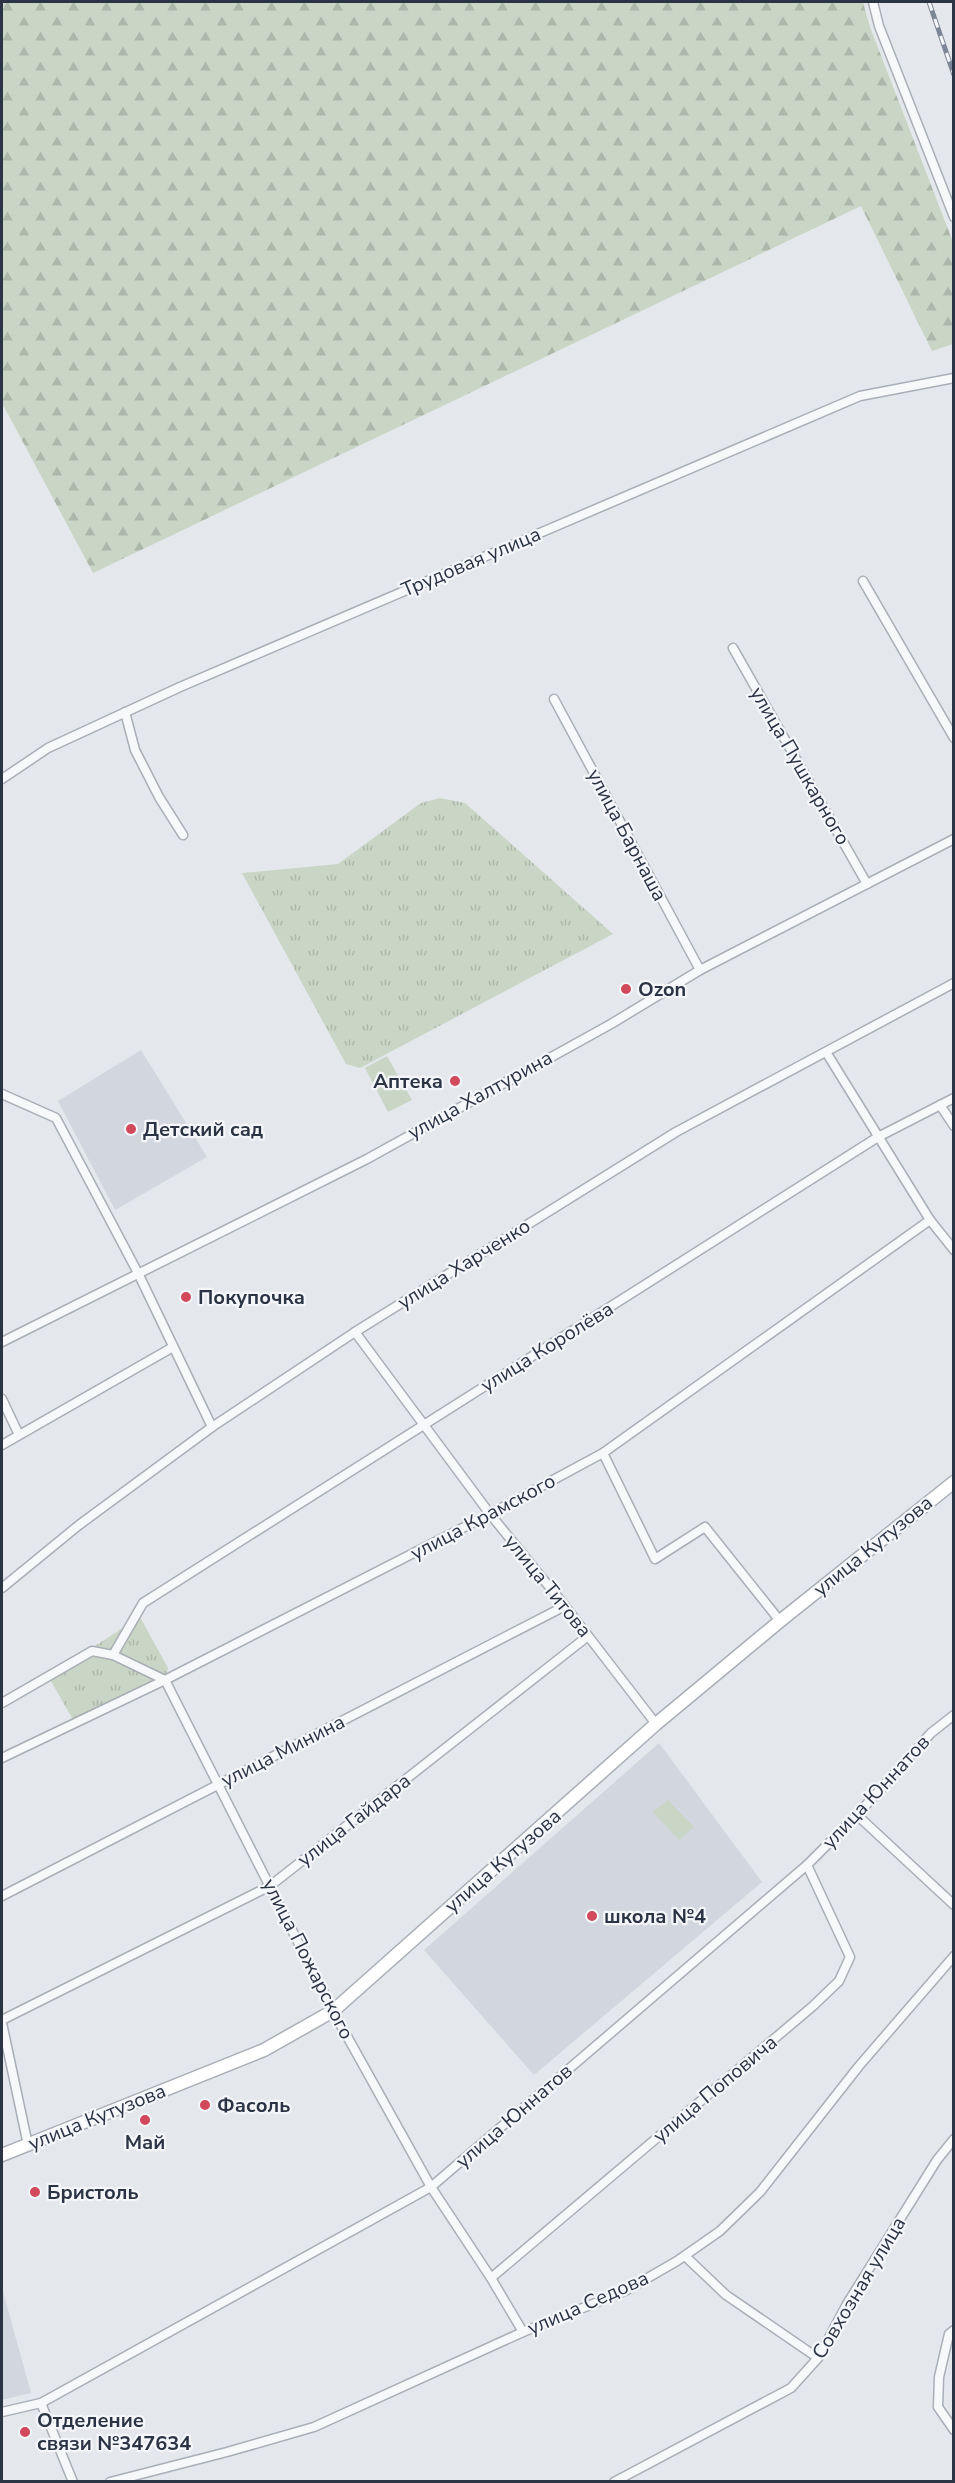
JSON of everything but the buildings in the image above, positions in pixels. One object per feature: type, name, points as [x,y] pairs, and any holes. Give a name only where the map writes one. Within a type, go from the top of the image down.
[{"type":"main road","name":"улица Кутузова","points":[[2,2155],[264,2050],[333,2011],[656,1724],[954,1482]]},
{"type":"street","points":[[873,2],[879,26],[954,217]]},
{"type":"street","name":"Трудовая улица","points":[[2,778],[48,748],[180,687],[860,396],[954,378]]},
{"type":"street","points":[[863,581],[954,738]]},
{"type":"street","name":"улица Пушкарного","points":[[733,648],[867,884]]},
{"type":"street","name":"улица Барнаша","points":[[554,699],[700,970]]},
{"type":"street","points":[[125,712],[135,750],[183,835]]},
{"type":"street","name":"улица Халтурина","points":[[2,1342],[367,1159],[611,1024],[700,970],[954,839]]},
{"type":"street","name":"улица Харченко","points":[[2,1588],[80,1525],[212,1427],[355,1332],[676,1132],[954,983]]},
{"type":"street","points":[[826,1052],[930,1220],[954,1250]]},
{"type":"street","points":[[2,1094],[56,1118],[138,1273],[212,1427]]},
{"type":"street","name":"улица Королёва","points":[[113,1655],[143,1603],[878,1137],[954,1098]]},
{"type":"street","points":[[940,1105],[954,1126]]},
{"type":"street","name":"улица Крамского","points":[[2,1758],[165,1680],[490,1514],[603,1453],[930,1220]]},
{"type":"street","name":"улица Титова","points":[[355,1332],[490,1514],[566,1606],[656,1724]]},
{"type":"street","points":[[2,1445],[173,1347]]},
{"type":"street","points":[[2,1399],[19,1435]]},
{"type":"street","points":[[603,1453],[656,1559],[705,1527],[780,1621]]},
{"type":"street","name":"улица Минина","points":[[2,1896],[566,1606]]},
{"type":"street","name":"улица Гайдара","points":[[2,2021],[270,1886],[588,1636]]},
{"type":"street","points":[[2,1702],[92,1651],[113,1655],[165,1680]]},
{"type":"street","name":"улица Пожарского","points":[[165,1680],[333,2011],[431,2187],[491,2278],[523,2332]]},
{"type":"street","name":"улица Юннатов","points":[[2,2412],[41,2403],[431,2187],[807,1865],[857,1815],[931,1733],[954,1715]]},
{"type":"street","points":[[857,1815],[954,1905]]},
{"type":"street","name":"улица Поповича","points":[[491,2278],[813,2006],[839,1981],[850,1957],[807,1865]]},
{"type":"street","name":"улица Седова","points":[[110,2481],[227,2452],[314,2427],[523,2332],[625,2291],[685,2256],[720,2231],[760,2192],[859,2066],[954,1956]]},
{"type":"street","points":[[2,2021],[28,2145]]},
{"type":"street","name":"Совхозная улица","points":[[614,2481],[791,2388],[818,2358],[853,2295],[937,2160],[954,2139]]},
{"type":"street","points":[[685,2256],[726,2295],[818,2358]]},
{"type":"street","points":[[954,2330],[949,2334],[939,2377],[938,2407],[954,2430]]},
{"type":"street","points":[[41,2403],[73,2481]]},
{"type":"shaded area","name":"Детский сад","points":[[141,1050],[207,1157],[115,1210],[58,1101]]},
{"type":"shaded area","name":"школа №4","points":[[659,1743],[762,1882],[534,2075],[424,1950]]},
{"type":"shaded area","points":[[2,2288],[31,2393],[2,2400]]},
{"type":"green space","points":[[2,2],[863,2],[870,27],[953,242],[953,344],[932,351],[861,206],[93,573],[2,403]]},
{"type":"green space","points":[[440,798],[465,803],[613,934],[360,1068],[346,1064],[242,873],[338,864],[421,803]]},
{"type":"green space","points":[[387,1056],[412,1100],[388,1112],[365,1068]]},
{"type":"green space","points":[[140,1617],[168,1668],[165,1680],[75,1723],[48,1676]]},
{"type":"green space","points":[[668,1800],[694,1827],[679,1840],[653,1812]]},
{"type":"railway","points":[[929,2],[954,75]]},
{"type":"place","name":"Ozon","points":[[626,989]]},
{"type":"place","name":"Аптека","points":[[455,1081]]},
{"type":"place","name":"Детский сад","points":[[131,1129]]},
{"type":"place","name":"Покупочка","points":[[186,1297]]},
{"type":"place","name":"школа №4","points":[[592,1916]]},
{"type":"place","name":"Фасоль","points":[[205,2105]]},
{"type":"place","name":"Май","points":[[145,2120]]},
{"type":"place","name":"Бристоль","points":[[35,2192]]},
{"type":"place","name":"Отделение связи №347634","points":[[25,2432]]}]
